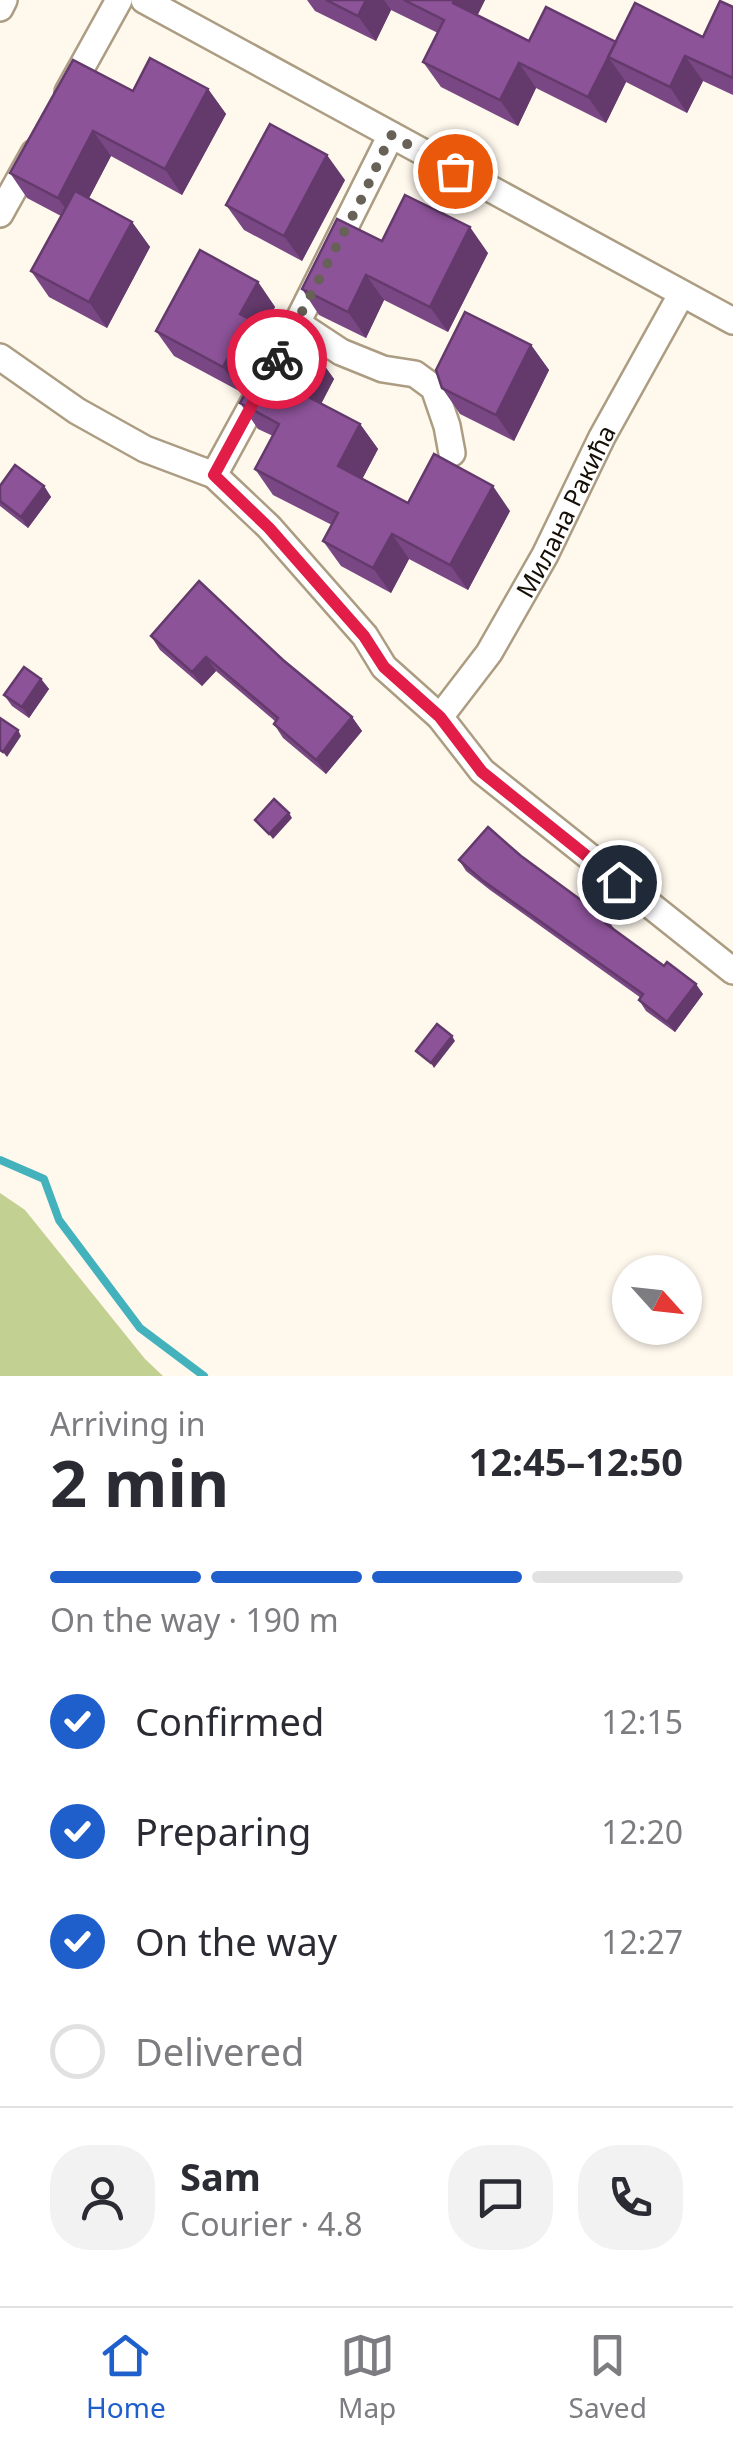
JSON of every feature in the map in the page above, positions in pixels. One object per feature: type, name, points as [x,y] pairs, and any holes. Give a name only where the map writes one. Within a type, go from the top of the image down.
[{"type":"street","points":[[0,8],[4,0]]},
{"type":"street","points":[[0,214],[119,0]]},
{"type":"street","points":[[144,0],[733,322]]},
{"type":"street","points":[[214,475],[297,323],[391,135]]},
{"type":"street","name":"Милана Ракића","points":[[440,717],[489,654],[681,296]]},
{"type":"street","points":[[297,323],[341,352],[383,369],[415,374],[434,388],[448,426],[452,454]]},
{"type":"street","points":[[0,356],[77,411],[145,449],[214,475],[293,554],[364,636],[384,667],[440,717],[482,772],[733,971]]},
{"type":"green space","points":[[0,1193],[25,1210],[163,1376],[0,1376]]},
{"type":"building","points":[[326,0],[366,0],[358,16]]},
{"type":"building","points":[[404,0],[454,0],[453,3],[529,41],[546,7],[616,42],[588,97],[519,63],[500,100],[423,62],[444,20]]},
{"type":"building","points":[[720,1],[733,7],[733,78],[685,56],[670,87],[608,57],[635,3],[703,37]]},
{"type":"building","points":[[150,58],[208,89],[165,169],[93,131],[58,198],[10,173],[73,60],[133,91]]},
{"type":"building","points":[[270,124],[327,155],[284,236],[226,205]]},
{"type":"building","points":[[75,191],[132,222],[89,302],[31,271]]},
{"type":"building","points":[[405,195],[470,227],[430,307],[366,275],[348,312],[302,289],[337,219],[382,241]]},
{"type":"building","points":[[200,250],[258,282],[240,314],[249,319],[223,367],[156,331]]},
{"type":"building","points":[[465,312],[531,345],[496,415],[442,388],[436,370]]},
{"type":"building","points":[[278,334],[316,354],[297,391],[360,424],[338,466],[408,503],[434,454],[493,486],[450,565],[392,534],[373,568],[323,541],[338,513],[255,469],[279,424],[240,403]]},
{"type":"building","points":[[15,465],[44,486],[21,517],[0,501],[0,486]]},
{"type":"building","points":[[199,581],[283,660],[352,717],[316,760],[274,724],[278,718],[206,657],[192,672],[151,636]]},
{"type":"building","points":[[24,667],[41,679],[22,707],[4,695]]},
{"type":"building","points":[[0,718],[18,730],[3,752],[0,750]]},
{"type":"building","points":[[274,799],[289,813],[269,834],[255,820]]},
{"type":"building","points":[[488,827],[608,920],[605,923],[696,984],[667,1022],[639,1000],[643,994],[459,860]]},
{"type":"building","points":[[437,1024],[452,1036],[431,1063],[416,1051]]},
{"type":"waterway","points":[[0,1160],[44,1179],[59,1220],[140,1328],[204,1376]]},
{"type":"way so far","points":[[277,359],[391,135],[455,171]]},
{"type":"route","points":[[277,359],[214,475],[269,528],[364,636],[384,667],[440,717],[482,772],[619,882]]}]
